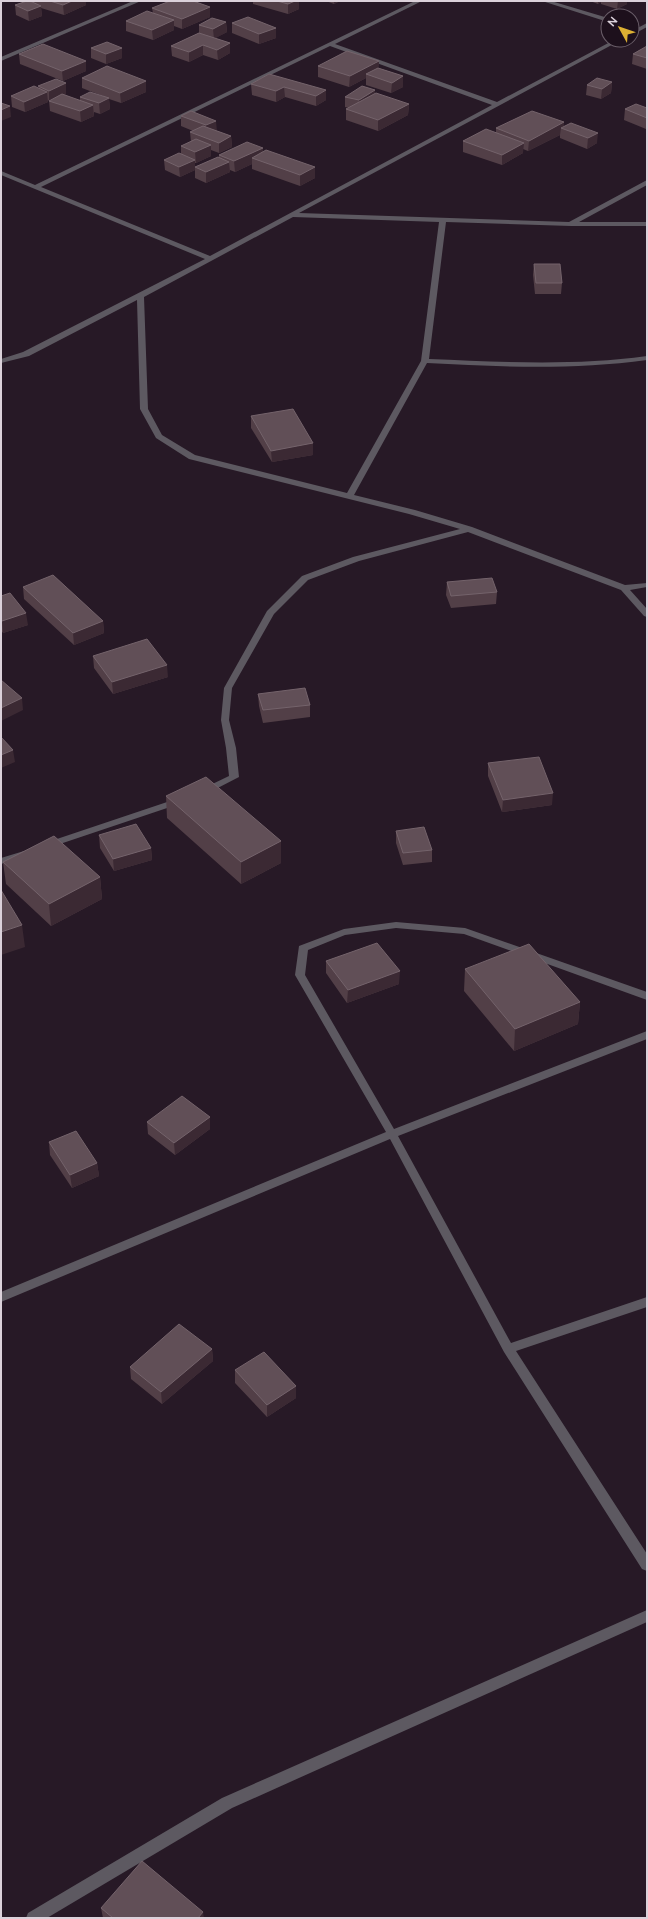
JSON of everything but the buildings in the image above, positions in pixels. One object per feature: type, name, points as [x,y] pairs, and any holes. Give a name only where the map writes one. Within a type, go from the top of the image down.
[{"type":"street","points":[[1,59],[138,1]]},
{"type":"street","points":[[36,187],[419,1]]},
{"type":"street","points":[[545,1],[600,18]]},
{"type":"street","points":[[329,44],[498,105]]},
{"type":"street","points":[[1,361],[26,354],[140,296],[603,48]]},
{"type":"street","points":[[1,173],[209,258]]},
{"type":"street","points":[[571,224],[647,182]]},
{"type":"street","points":[[293,215],[571,224],[647,224]]},
{"type":"street","points":[[349,497],[424,361],[443,220]]},
{"type":"street","points":[[140,296],[144,409],[159,436],[192,457],[469,529],[624,588],[647,614]]},
{"type":"street","points":[[424,361],[568,366],[618,363],[647,358]]},
{"type":"street","points":[[1,861],[194,796],[234,777],[231,748],[225,720],[228,688],[270,613],[305,578],[356,559],[469,529]]},
{"type":"street","points":[[624,588],[647,585]]},
{"type":"street","points":[[647,996],[465,931],[396,925],[344,932],[303,948],[300,975],[392,1134],[508,1349],[647,1565]]},
{"type":"street","points":[[1,1297],[392,1134],[647,1035]]},
{"type":"street","points":[[508,1349],[647,1302]]},
{"type":"street","points":[[33,1918],[227,1803],[647,1616]]}]
